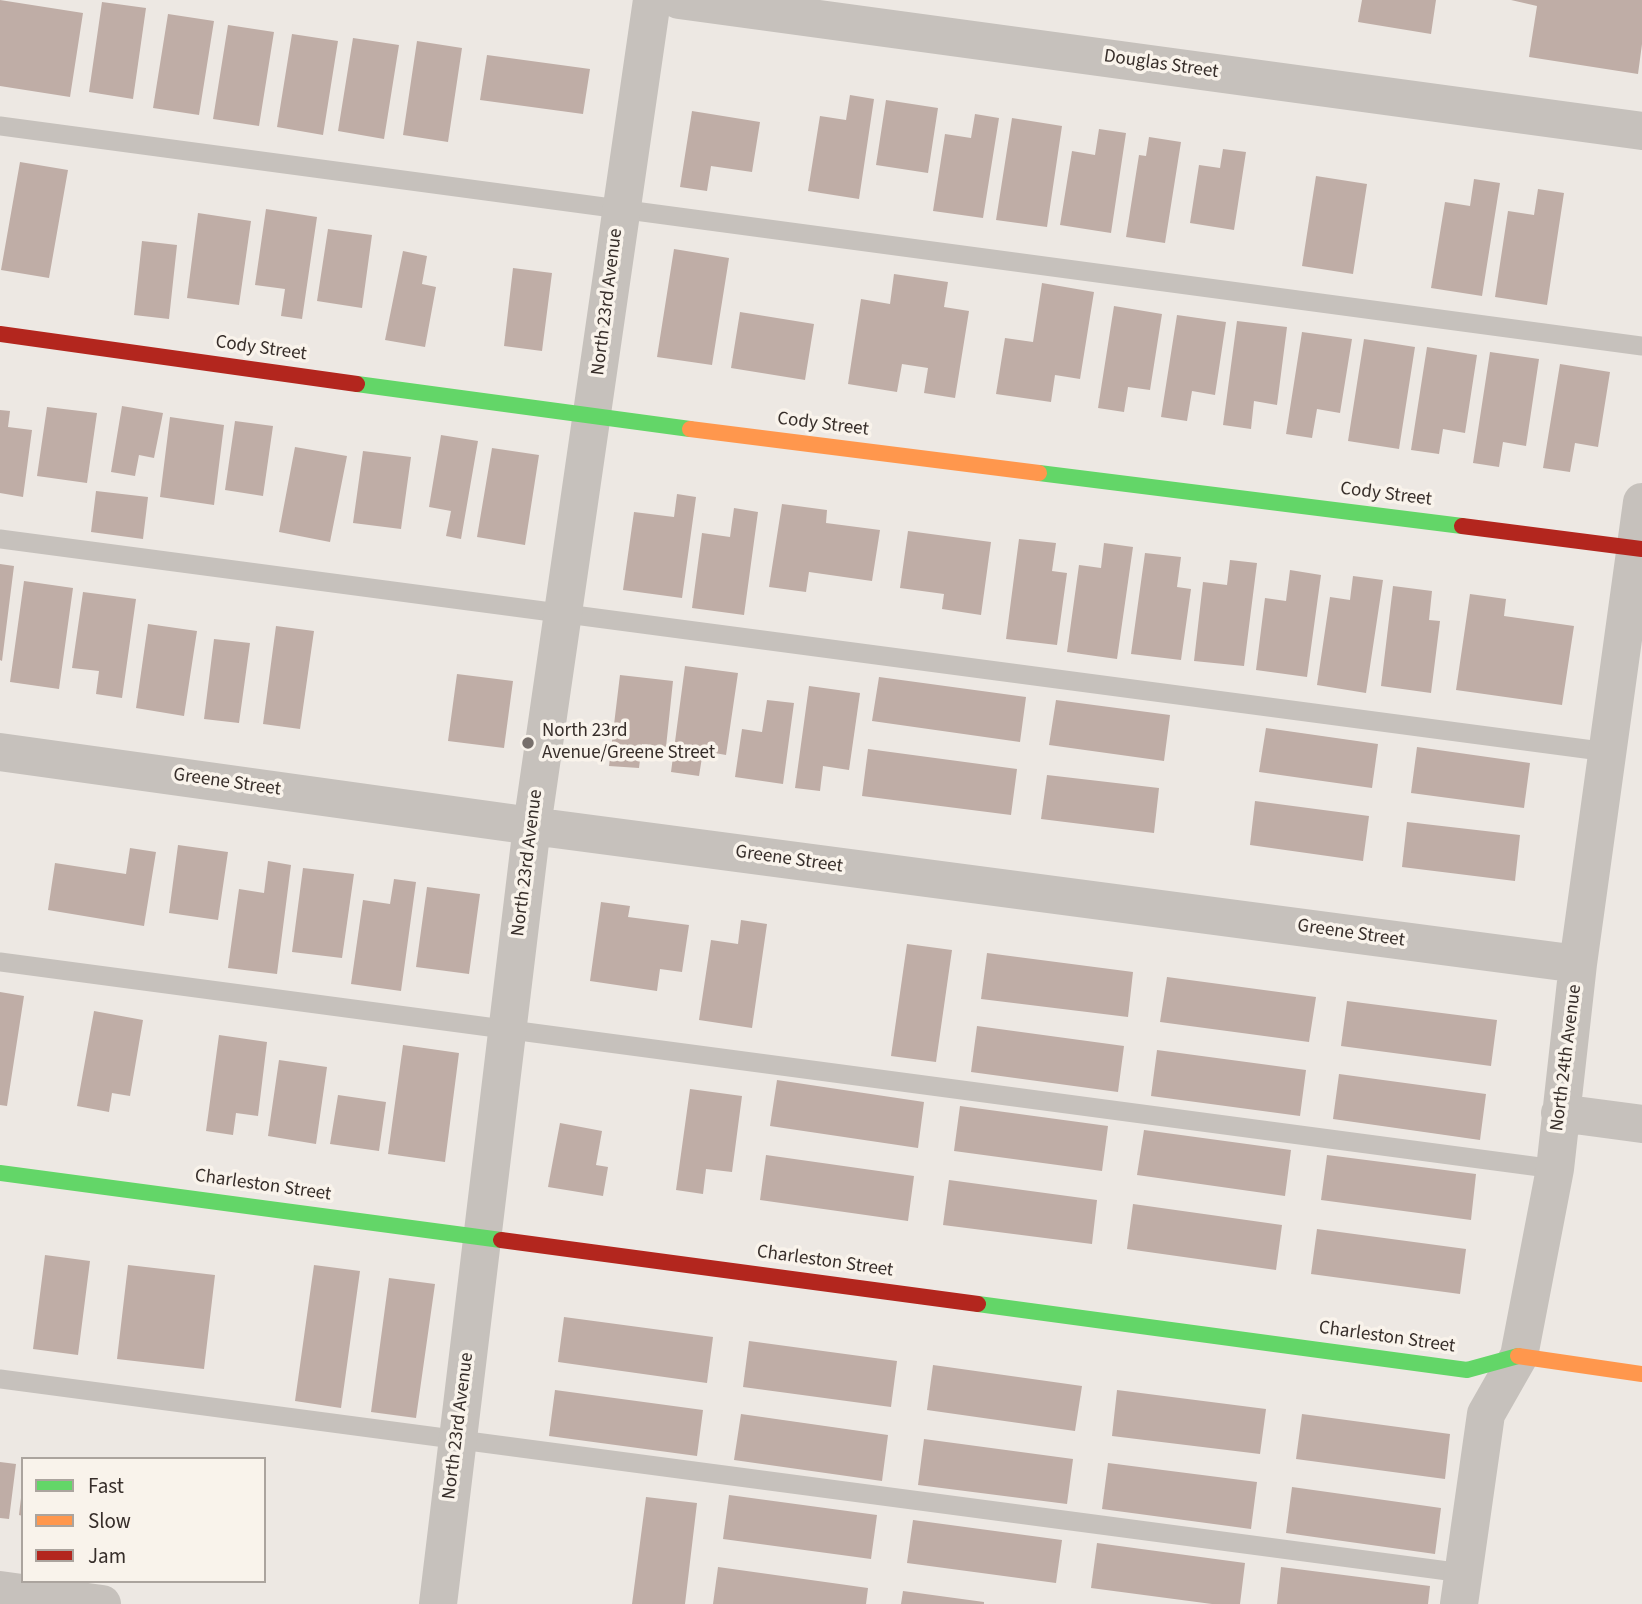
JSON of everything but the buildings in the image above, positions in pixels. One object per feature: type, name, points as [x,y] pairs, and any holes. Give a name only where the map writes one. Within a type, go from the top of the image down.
[{"type":"street","name":"North 23rd Avenue","points":[[438,1604],[532,826],[652,0]]},
{"type":"street","name":"Douglas Street","points":[[679,0],[1642,131]]},
{"type":"street","name":"Cody Street","points":[[0,334],[593,417],[1639,549]]},
{"type":"street","name":"North 24th Avenue","points":[[1461,1588],[1486,1414],[1519,1356],[1555,1169],[1578,964],[1639,549],[1642,502]]},
{"type":"street","name":"Greene Street","points":[[0,752],[532,826],[1578,964]]},
{"type":"street","points":[[1560,1113],[1642,1124]]},
{"type":"street","name":"Charleston Street","points":[[0,1173],[1467,1370],[1519,1356],[1642,1374]]},
{"type":"street","points":[[0,1590],[102,1604]]},
{"type":"lane","points":[[0,126],[1642,346]]},
{"type":"lane","points":[[0,539],[1608,752]]},
{"type":"lane","points":[[0,962],[1555,1169]]},
{"type":"lane","points":[[0,1379],[458,1439],[1461,1588]]},
{"type":"traffic: fast","points":[[357,384],[690,429]]},
{"type":"traffic: fast","points":[[1039,473],[1462,526]]},
{"type":"traffic: fast","points":[[0,1173],[501,1240]]},
{"type":"traffic: fast","points":[[978,1304],[1467,1370],[1518,1356]]},
{"type":"traffic: slow","points":[[690,429],[1039,473]]},
{"type":"traffic: slow","points":[[1518,1356],[1642,1374]]},
{"type":"traffic: jam","points":[[0,334],[357,384]]},
{"type":"traffic: jam","points":[[1462,526],[1642,549]]},
{"type":"traffic: jam","points":[[501,1240],[978,1304]]},
{"type":"place","name":"North 23rd Avenue/Greene Street","points":[[528,743]]}]
